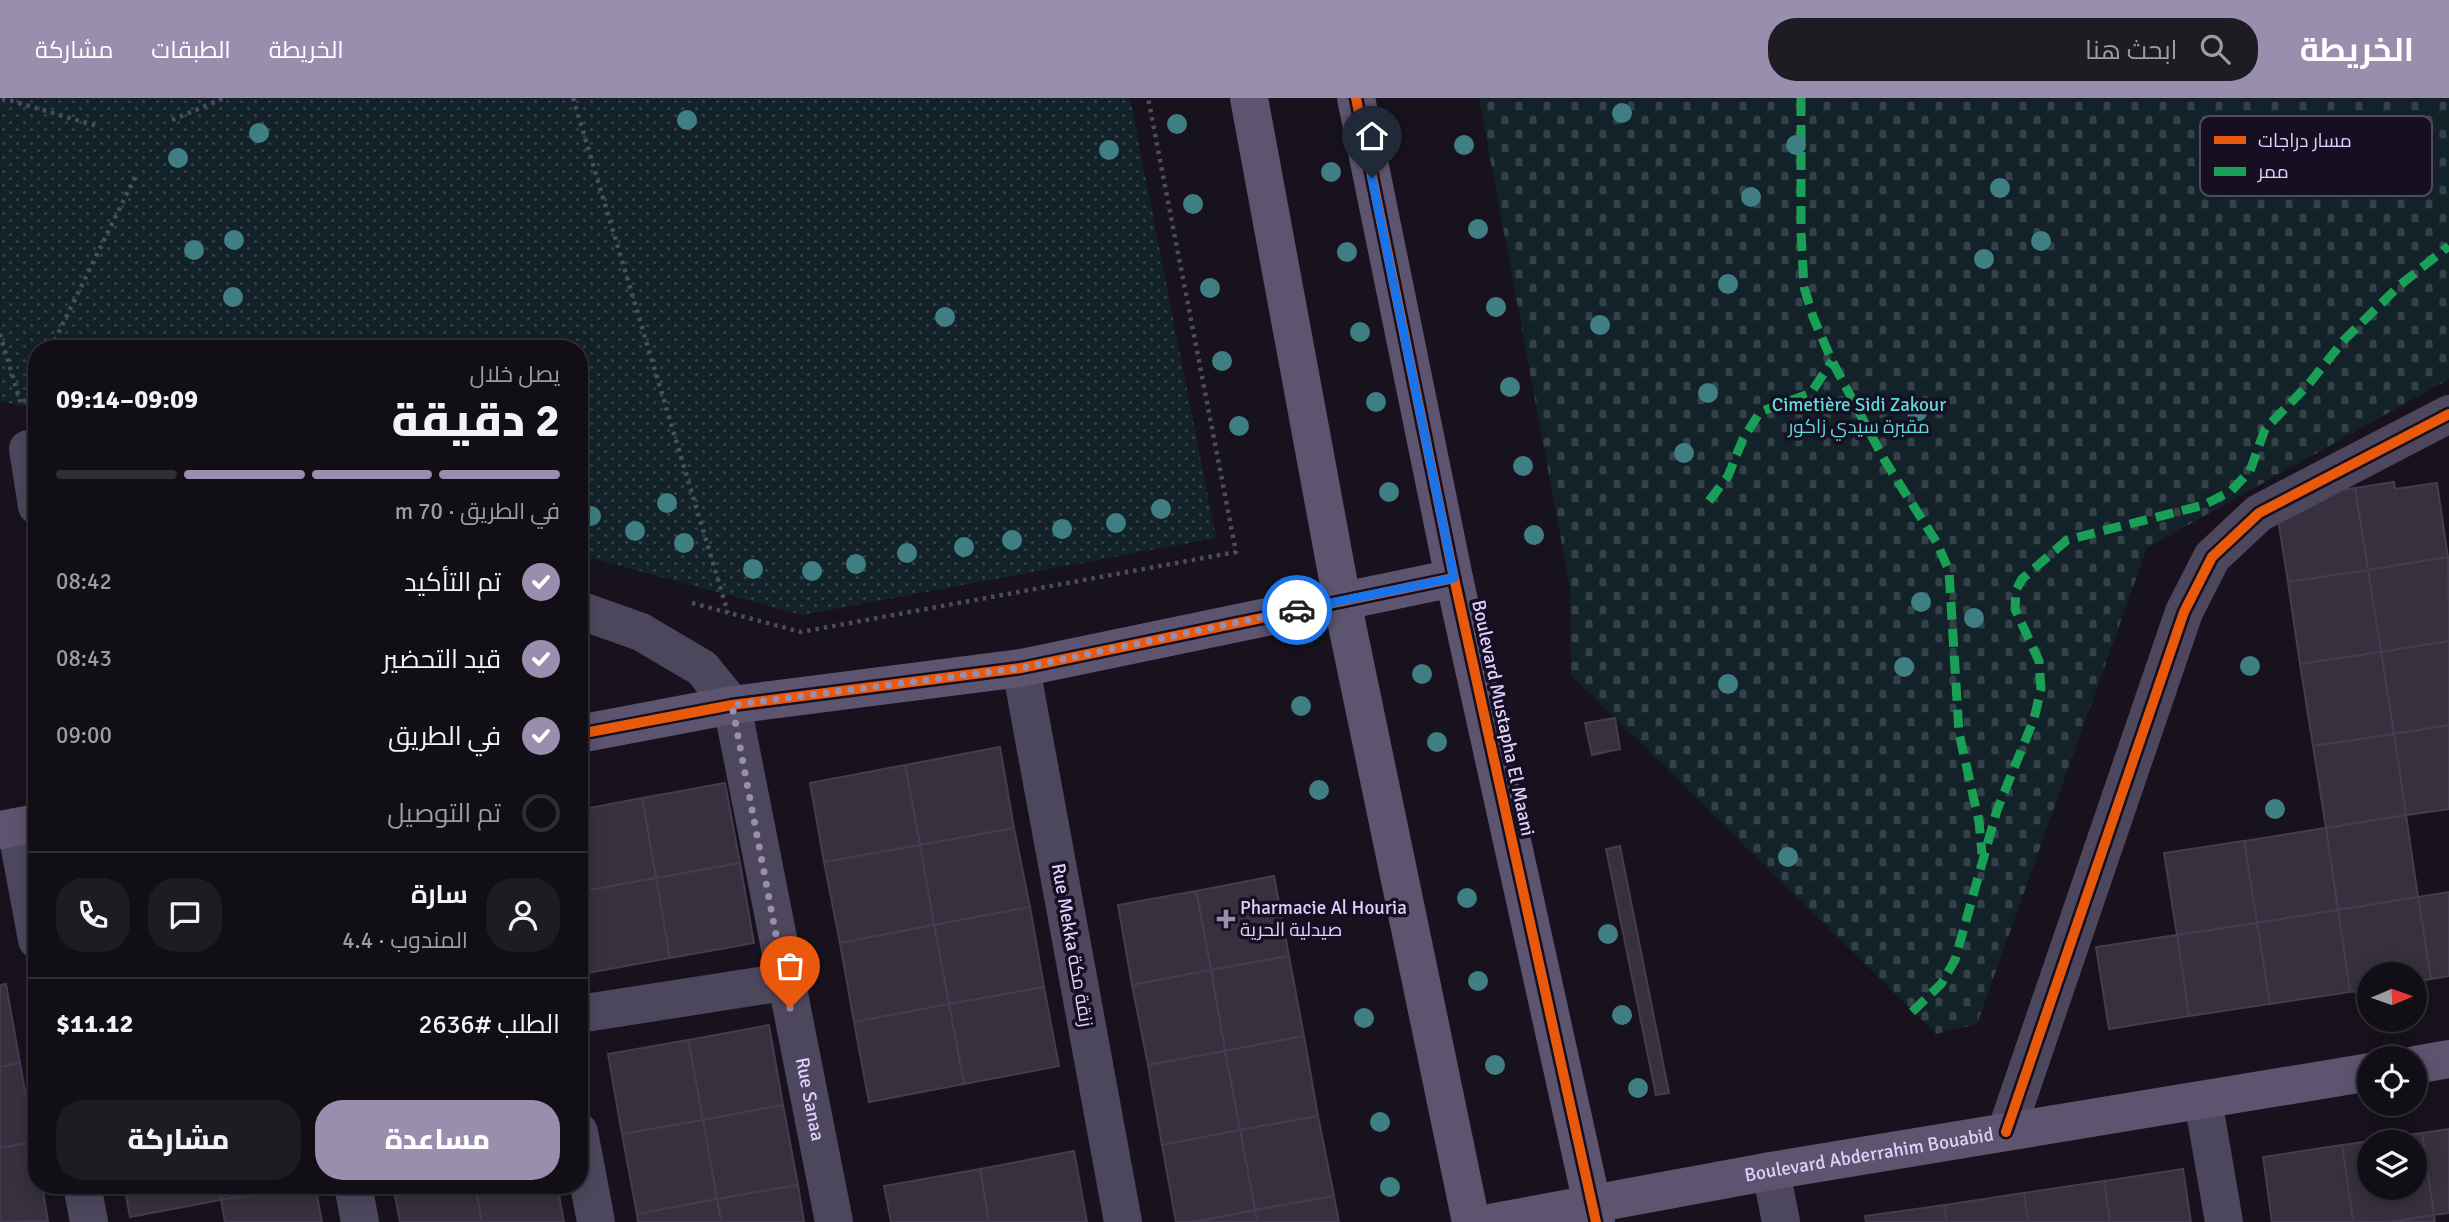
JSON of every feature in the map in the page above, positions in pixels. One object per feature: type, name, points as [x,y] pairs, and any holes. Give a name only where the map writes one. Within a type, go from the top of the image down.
[{"type":"street","points":[[1249,98],[1342,601],[1471,1222]]},
{"type":"street","name":"Boulevard Mustapha El Maani","points":[[1356,98],[1454,578],[1595,1213]]},
{"type":"street","points":[[2006,1132],[2184,612],[2212,557],[2259,513],[2449,414]]},
{"type":"street","points":[[22,448],[28,471]]},
{"type":"street","points":[[588,732],[732,705],[1021,668],[1454,578]]},
{"type":"street","name":"Rue Sanaa","points":[[588,613],[641,632],[702,668],[732,705],[784,982],[834,1222]]},
{"type":"street","name":"Rue Mekka زنقة مكة","points":[[1021,668],[1123,1222]]},
{"type":"street","points":[[18,827],[28,886]]},
{"type":"street","points":[[588,1013],[784,982]]},
{"type":"street","points":[[2427,1063],[2449,1059]]},
{"type":"street","name":"Boulevard Abderrahim Bouabid","points":[[1495,1222],[1595,1213],[1771,1171],[2357,1074]]},
{"type":"street","points":[[2203,1100],[2224,1222]]},
{"type":"street","points":[[1771,1171],[1781,1222]]},
{"type":"street","points":[[588,1180],[596,1222]]},
{"type":"street","points":[[84,1194],[89,1222]]},
{"type":"street","points":[[355,1194],[360,1222]]},
{"type":"path","points":[[2,98],[97,126]]},
{"type":"path","points":[[172,120],[224,98]]},
{"type":"path","points":[[573,98],[728,613]]},
{"type":"path","points":[[679,600],[801,632],[1236,552],[1148,98]]},
{"type":"path","points":[[55,340],[135,177]]},
{"type":"path","points":[[0,334],[22,406]]},
{"type":"green space","points":[[0,98],[1130,98],[1216,538],[802,615],[588,557],[588,340],[28,340],[28,408],[0,401]]},
{"type":"green space","name":"Cimetière Sidi Zakour مقبرة سيدي زاكور","points":[[1479,98],[2449,98],[2449,379],[2147,548],[1977,1024],[1936,1034],[1571,675],[1570,588]]},
{"type":"building","points":[[2394,482],[2395,489],[2437,483],[2448,557],[2368,570],[2355,488]]},
{"type":"building","points":[[2355,488],[2368,570],[2288,582],[2276,507],[2306,496]]},
{"type":"building","points":[[2448,557],[2449,641],[2381,652],[2368,570]]},
{"type":"building","points":[[2368,570],[2381,652],[2300,664],[2288,582]]},
{"type":"building","points":[[2449,641],[2449,725],[2394,734],[2381,652]]},
{"type":"building","points":[[2381,652],[2394,734],[2313,746],[2300,664]]},
{"type":"building","points":[[1615,718],[1620,749],[1592,755],[1585,723]]},
{"type":"building","points":[[2449,725],[2449,809],[2406,815],[2394,734]]},
{"type":"building","points":[[2394,734],[2406,815],[2326,828],[2313,746]]},
{"type":"building","points":[[1000,747],[1014,828],[920,845],[905,765]]},
{"type":"building","points":[[905,765],[920,845],[824,862],[810,783]]},
{"type":"building","points":[[725,783],[740,863],[656,878],[642,798]]},
{"type":"building","points":[[642,798],[656,878],[588,890],[588,808]]},
{"type":"building","points":[[2406,815],[2418,897],[2338,910],[2326,828]]},
{"type":"building","points":[[1014,828],[1030,907],[934,925],[920,845]]},
{"type":"building","points":[[2326,828],[2338,910],[2257,923],[2244,841]]},
{"type":"building","points":[[2244,841],[2257,923],[2177,935],[2164,853]]},
{"type":"building","points":[[920,845],[934,925],[840,943],[824,862]]},
{"type":"building","points":[[1620,846],[1669,1093],[1656,1095],[1606,849]]},
{"type":"building","points":[[740,863],[754,943],[670,958],[656,878]]},
{"type":"building","points":[[1274,876],[1289,956],[1211,970],[1196,891]]},
{"type":"building","points":[[656,878],[670,958],[588,973],[588,890]]},
{"type":"building","points":[[1196,891],[1211,970],[1132,985],[1118,905]]},
{"type":"building","points":[[2449,892],[2449,976],[2431,979],[2418,897]]},
{"type":"building","points":[[2418,897],[2431,979],[2427,980],[2427,962],[2357,962],[2357,991],[2350,992],[2338,910]]},
{"type":"building","points":[[1030,907],[1044,987],[949,1004],[934,925]]},
{"type":"building","points":[[2338,910],[2350,992],[2270,1004],[2257,923]]},
{"type":"building","points":[[2257,923],[2270,1004],[2189,1016],[2177,935]]},
{"type":"building","points":[[934,925],[949,1004],[854,1022],[840,943]]},
{"type":"building","points":[[2177,935],[2189,1016],[2109,1029],[2096,947]]},
{"type":"building","points":[[1289,956],[1304,1036],[1225,1051],[1211,970]]},
{"type":"building","points":[[1211,970],[1225,1051],[1148,1065],[1132,985]]},
{"type":"building","points":[[6,984],[20,1063],[0,1067],[0,985]]},
{"type":"building","points":[[1044,987],[1059,1066],[964,1084],[949,1004]]},
{"type":"building","points":[[949,1004],[964,1084],[869,1102],[854,1022]]},
{"type":"building","points":[[769,1025],[783,1105],[703,1120],[688,1040]]},
{"type":"building","points":[[1304,1036],[1318,1116],[1240,1130],[1225,1051]]},
{"type":"building","points":[[688,1040],[703,1120],[622,1134],[608,1054]]},
{"type":"building","points":[[1225,1051],[1240,1130],[1162,1145],[1148,1065]]},
{"type":"building","points":[[20,1063],[28,1108],[28,1143],[0,1148],[0,1067]]},
{"type":"building","points":[[783,1105],[798,1185],[717,1199],[703,1120]]},
{"type":"building","points":[[1318,1116],[1334,1196],[1255,1210],[1240,1130]]},
{"type":"building","points":[[703,1120],[717,1199],[637,1214],[622,1134]]},
{"type":"building","points":[[2449,1129],[2449,1213],[2434,1215],[2427,1167],[2427,1132]]},
{"type":"building","points":[[1240,1130],[1255,1210],[1194,1222],[1176,1222],[1162,1145]]},
{"type":"building","points":[[28,1143],[28,1194],[44,1194],[48,1221],[0,1222],[0,1148]]},
{"type":"building","points":[[2357,1143],[2357,1200],[2427,1200],[2427,1167],[2434,1215],[2389,1222],[2353,1222],[2342,1145]]},
{"type":"building","points":[[2342,1145],[2353,1222],[2272,1222],[2263,1157]]},
{"type":"building","points":[[1074,1151],[1087,1222],[989,1222],[980,1169]]},
{"type":"building","points":[[980,1169],[989,1222],[891,1222],[884,1186]]},
{"type":"building","points":[[2183,1169],[2191,1222],[2110,1222],[2104,1181]]},
{"type":"building","points":[[2104,1181],[2110,1222],[2028,1222],[2024,1193]]},
{"type":"building","points":[[798,1185],[804,1222],[721,1222],[717,1199]]},
{"type":"building","points":[[2024,1193],[2028,1222],[1947,1222],[1944,1205]]},
{"type":"building","points":[[126,1194],[220,1194],[221,1200],[130,1217]]},
{"type":"building","points":[[220,1194],[255,1194],[221,1200]]},
{"type":"building","points":[[255,1194],[317,1194],[322,1222],[225,1222],[221,1200]]},
{"type":"building","points":[[395,1194],[477,1194],[482,1222],[400,1222]]},
{"type":"building","points":[[477,1194],[559,1194],[564,1222],[482,1222]]},
{"type":"building","points":[[1334,1196],[1339,1222],[1257,1222],[1255,1210]]},
{"type":"building","points":[[717,1199],[721,1222],[638,1222],[637,1214]]},
{"type":"building","points":[[1944,1205],[1947,1222],[1866,1222],[1865,1216]]},
{"type":"building","points":[[1255,1210],[1257,1222],[1194,1222]]},
{"type":"building","points":[[2434,1215],[2435,1222],[2389,1222]]},
{"type":"marked path","points":[[1801,98],[1801,232],[1804,287],[1813,317],[1832,361],[1885,461],[1937,543],[1949,571],[1959,733],[1979,822],[1982,854]]},
{"type":"marked path","points":[[1912,1012],[1941,984],[1955,960],[1997,810],[2034,719],[2041,689],[2039,661],[2015,609],[2016,590],[2022,579],[2067,540],[2204,505],[2231,491],[2250,471],[2265,429],[2308,385],[2344,340],[2400,285],[2449,246]]},
{"type":"marked path","points":[[1709,501],[1728,476],[1743,439],[1760,412],[1811,393],[1832,361]]},
{"type":"cycle path","points":[[1356,98],[1454,578],[1596,1222]]},
{"type":"cycle path","points":[[2006,1132],[2184,612],[2212,557],[2259,513],[2449,414]]},
{"type":"cycle path","points":[[588,732],[732,705],[1021,668],[1454,578]]},
{"type":"way so far","points":[[790,1008],[732,705],[1021,668],[1297,610]]},
{"type":"place","name":"Pharmacie Al Houria صيدلية الحرية","points":[[1226,919]]},
{"type":"route","points":[[1297,610],[1454,578],[1372,178]]}]
